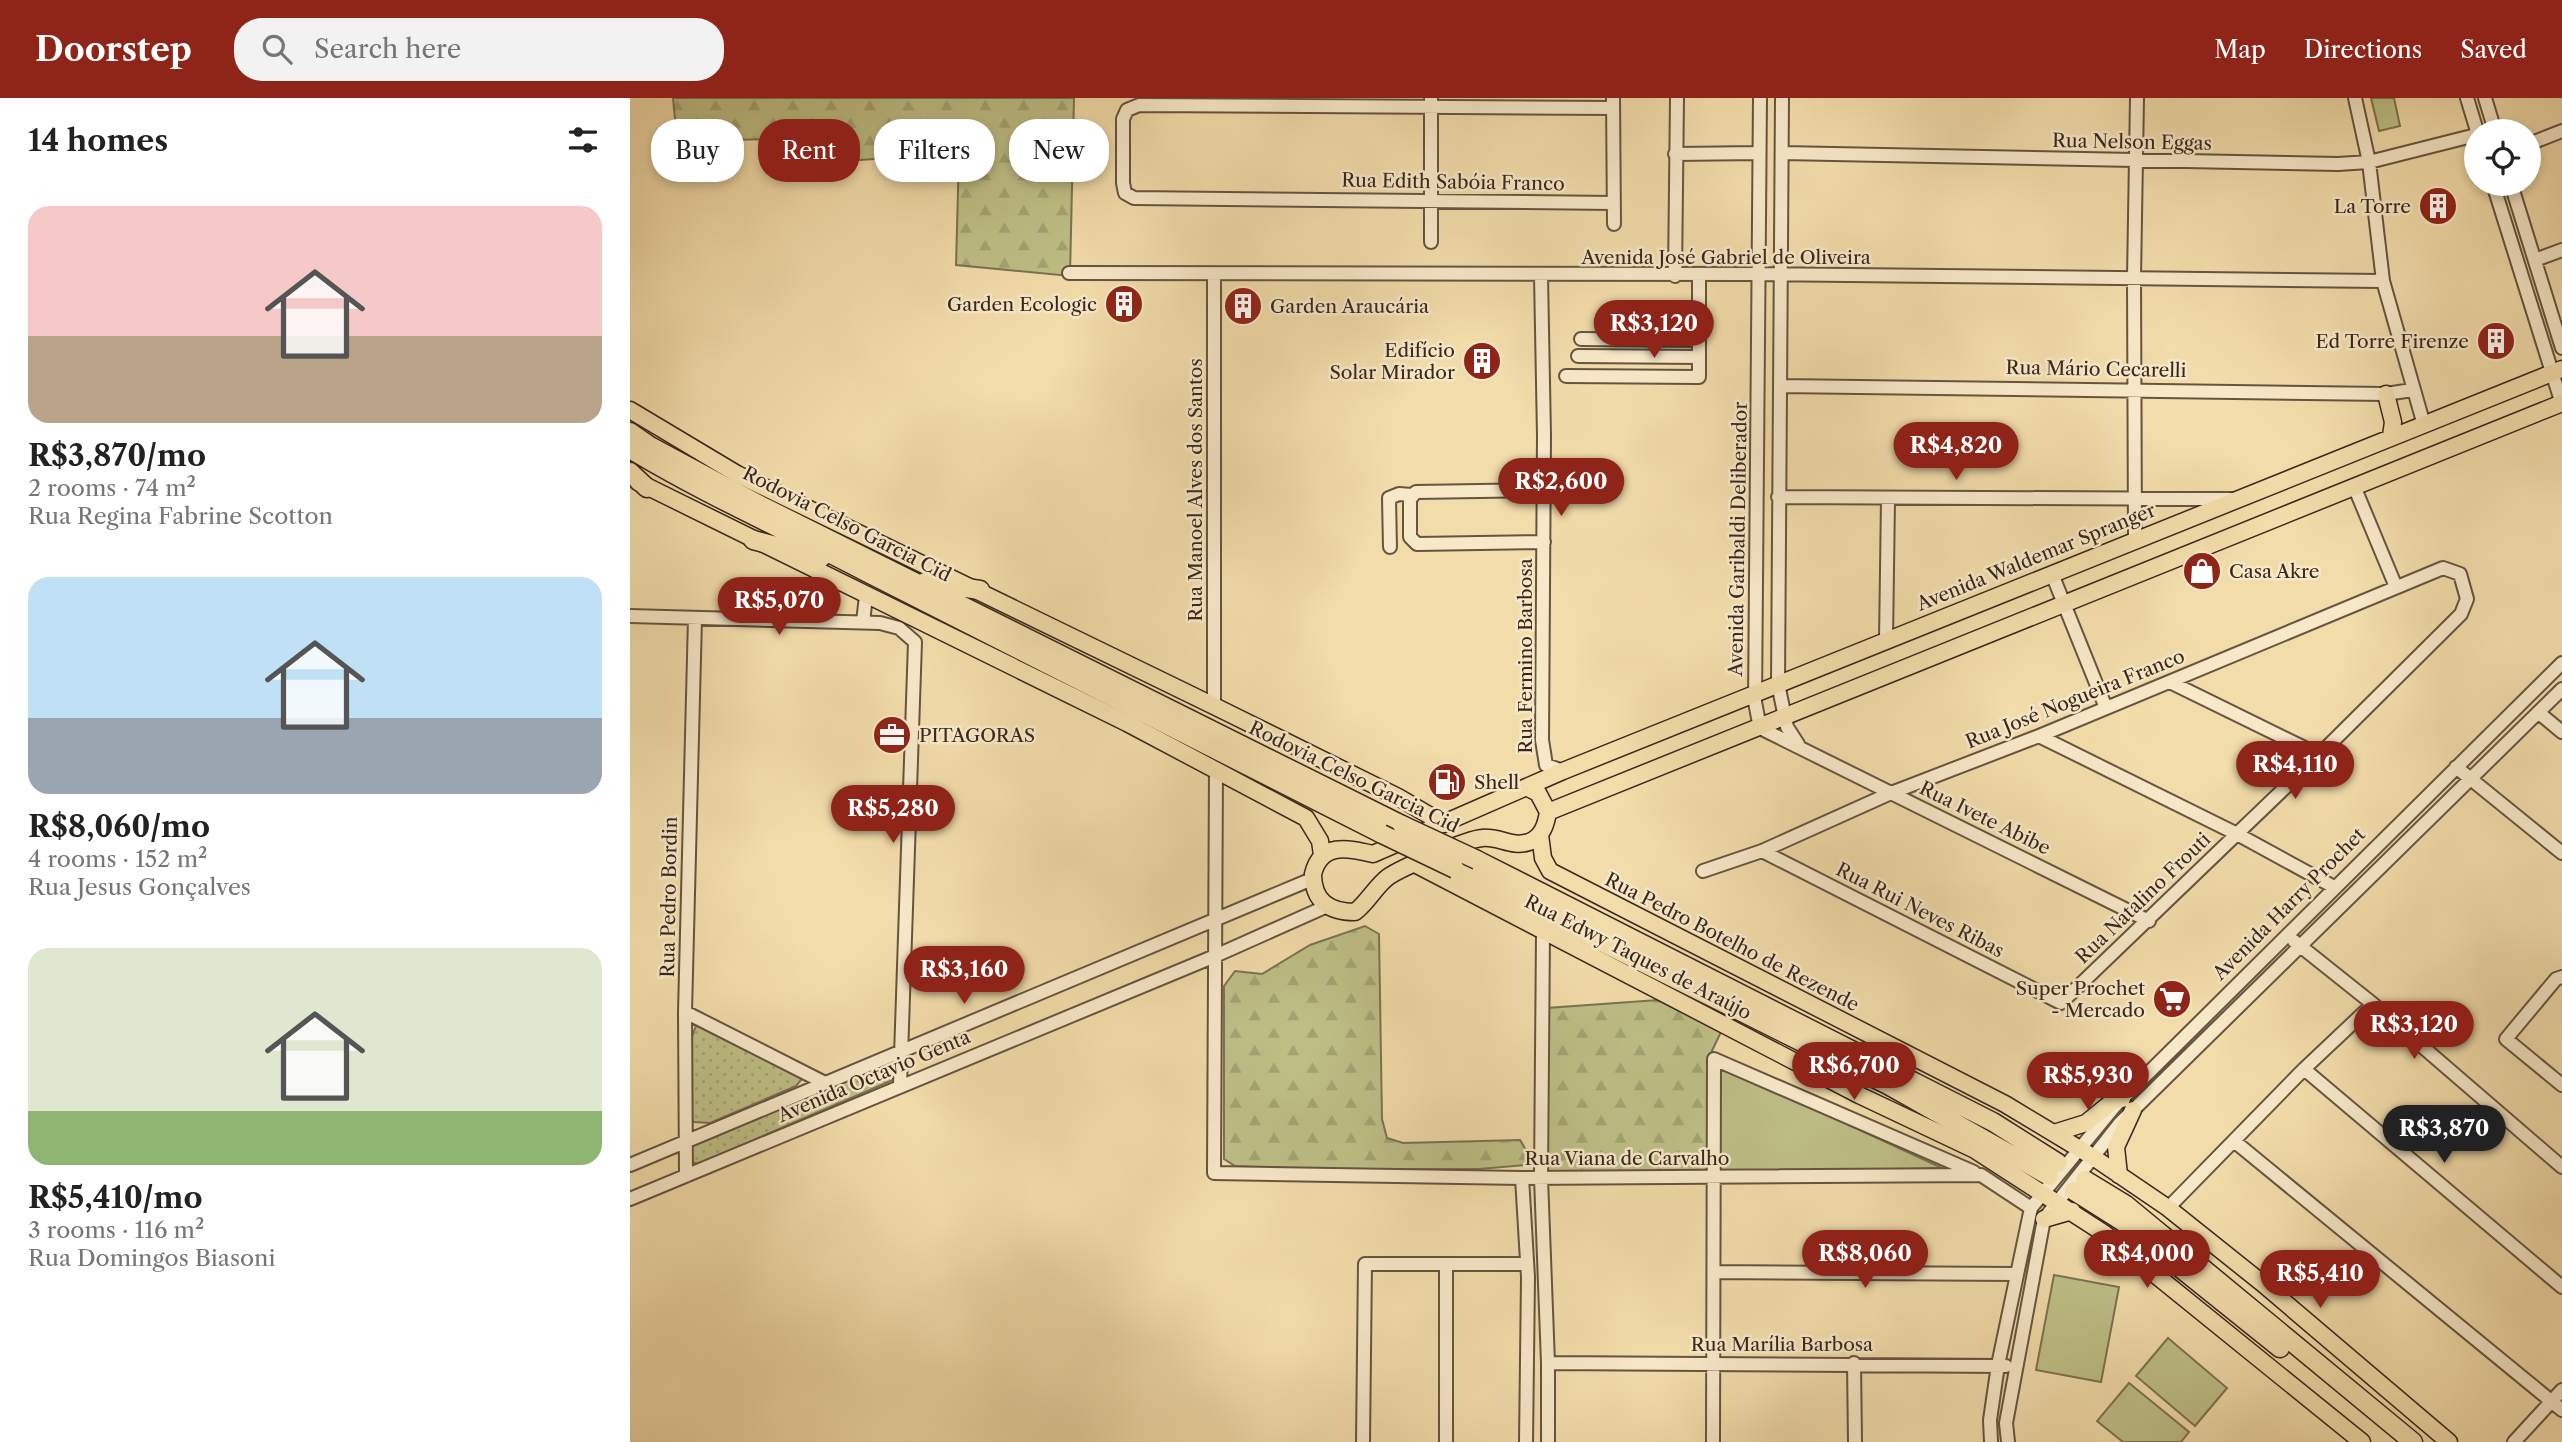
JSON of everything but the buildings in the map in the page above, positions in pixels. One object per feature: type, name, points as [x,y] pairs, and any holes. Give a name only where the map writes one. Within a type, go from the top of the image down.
[{"type":"highway","name":"Rodovia Celso Garcia Cid","points":[[630,432],[711,479],[908,580],[1477,860],[1993,1122],[2050,1177]]},
{"type":"highway","name":"Rodovia Celso Garcia Cid","points":[[630,449],[695,489],[862,569],[1047,666],[1888,1085],[2050,1177]]},
{"type":"highway","points":[[630,472],[647,488]]},
{"type":"highway","points":[[753,540],[862,569]]},
{"type":"highway","points":[[908,580],[980,590]]},
{"type":"highway","points":[[2394,1442],[2080,1185],[2126,1205],[2413,1442]]},
{"type":"main road","name":"Avenida Waldemar Spranger","points":[[1321,855],[1332,849],[1350,848],[1373,854],[1563,771],[2557,371]]},
{"type":"main road","points":[[2386,394],[2393,422],[2391,436]]},
{"type":"main road","points":[[1548,812],[2562,403]]},
{"type":"main road","points":[[630,410],[737,474],[980,590],[1398,797],[1444,824]]},
{"type":"main road","points":[[630,478],[1127,723],[1306,818],[1317,834],[1321,855],[1312,879],[1314,889],[1325,907],[1354,912],[1367,902],[1388,877],[1481,837],[1520,844],[1540,835],[1548,812],[1538,793],[1526,788]]},
{"type":"main road","name":"Rua Pedro Botelho de Rezende","points":[[1540,835],[1543,858],[1550,871],[2005,1104],[2054,1133]]},
{"type":"main road","name":"Rua Edwy Taques de Araújo","points":[[1415,864],[1859,1095],[1956,1140]]},
{"type":"main road","points":[[2054,1133],[2081,1126],[2113,1101],[2128,1104],[2116,1147],[2119,1175]]},
{"type":"main road","points":[[2054,1133],[2168,1208],[2262,1283],[2449,1442]]},
{"type":"main road","name":"Rodovia Celso Garcia Cid","points":[[1956,1140],[2050,1177],[2057,1202],[2105,1234],[2211,1317],[2362,1442]]},
{"type":"main road","points":[[2044,1219],[2072,1211]]},
{"type":"street","points":[[1675,276],[1677,98]]},
{"type":"street","name":"Avenida Garibaldi Deliberador","points":[[1760,98],[1755,694],[1760,728]]},
{"type":"street","name":"Avenida Garibaldi Deliberador","points":[[1782,98],[1778,684],[1784,718]]},
{"type":"street","points":[[2135,541],[2134,278],[2137,98]]},
{"type":"street","points":[[2355,98],[2370,162],[2383,281],[2424,425]]},
{"type":"street","points":[[2467,98],[2473,119]]},
{"type":"street","points":[[2485,98],[2491,119]]},
{"type":"street","points":[[1431,242],[1430,102],[1613,103],[1614,224]]},
{"type":"street","name":"Rua Edith Sabóia Franco","points":[[1430,102],[1139,106],[1127,110],[1123,119],[1125,193],[1135,198],[1614,203]]},
{"type":"street","points":[[2541,139],[2562,131]]},
{"type":"street","name":"Rua Nelson Eggas","points":[[1783,153],[2138,162],[2370,162],[2464,137]]},
{"type":"street","points":[[1675,154],[1759,153]]},
{"type":"street","points":[[2498,196],[2557,371],[2562,403]]},
{"type":"street","points":[[2515,196],[2562,348]]},
{"type":"street","points":[[2535,260],[2562,250]]},
{"type":"street","name":"Avenida José Gabriel de Oliveira","points":[[1069,273],[1541,276],[1782,274],[2383,281]]},
{"type":"street","name":"Rua Manoel Alves dos Santos","points":[[1214,275],[1214,706]]},
{"type":"street","points":[[1566,376],[1699,377],[1699,275]]},
{"type":"street","name":"Rua Fermino Barbosa","points":[[1541,276],[1544,757],[1546,765],[1563,771]]},
{"type":"street","points":[[1581,340],[1699,340]]},
{"type":"street","points":[[1578,356],[1699,357]]},
{"type":"street","name":"Rua Mário Cecarelli","points":[[1780,386],[2135,388],[2386,394],[2412,390]]},
{"type":"street","points":[[2354,486],[2396,587]]},
{"type":"street","points":[[1390,547],[1390,498],[1399,494],[1544,490]]},
{"type":"street","points":[[1412,495],[1410,537],[1417,544],[1544,542]]},
{"type":"street","points":[[1778,497],[2237,499]]},
{"type":"street","points":[[1886,640],[1888,499]]},
{"type":"street","name":"Rua José Nogueira Franco","points":[[1703,871],[1762,851],[1891,793],[2039,736],[2443,568],[2460,574]]},
{"type":"street","points":[[2052,574],[2106,708]]},
{"type":"street","name":"Rua Natalino Frouti","points":[[2061,1003],[2149,921],[2460,614],[2467,599],[2460,574]]},
{"type":"street","points":[[863,622],[866,596]]},
{"type":"street","points":[[630,616],[863,622],[891,625],[915,642]]},
{"type":"street","name":"Rua Pedro Bordin","points":[[686,1176],[685,1012],[695,618]]},
{"type":"street","points":[[915,642],[936,631]]},
{"type":"street","points":[[901,1085],[900,1050],[915,642]]},
{"type":"street","name":"Avenida Harry Prochet","points":[[2086,1153],[2286,934],[2562,663]]},
{"type":"street","points":[[2170,682],[2319,755]]},
{"type":"street","name":"Avenida Harry Prochet","points":[[2128,1104],[2299,946],[2562,690]]},
{"type":"street","points":[[2539,713],[2562,732]]},
{"type":"street","name":"Rua Ivete Abibe","points":[[1784,718],[1791,737],[1805,750]]},
{"type":"street","name":"Rua Ivete Abibe","points":[[1760,728],[2149,921]]},
{"type":"street","points":[[2039,736],[2238,834],[2334,887]]},
{"type":"street","points":[[2456,767],[2562,853]]},
{"type":"street","points":[[1215,957],[1216,769]]},
{"type":"street","name":"Rua Rui Neves Ribas","points":[[1762,851],[2061,1003]]},
{"type":"street","name":"Avenida Octavio Genta","points":[[630,1165],[1312,879]]},
{"type":"street","name":"Avenida Octavio Genta","points":[[630,1199],[1215,957],[1325,907]]},
{"type":"street","points":[[1543,932],[1541,1178],[1548,1442]]},
{"type":"street","points":[[2286,934],[2373,1004],[2562,1167]]},
{"type":"street","name":"Rua Viana de Carvalho","points":[[1215,957],[1214,1173],[1522,1178],[1981,1175]]},
{"type":"street","points":[[2562,977],[2556,979],[2506,1040],[2562,1085]]},
{"type":"street","points":[[2168,1208],[2304,1069],[2373,1004]]},
{"type":"street","points":[[685,1012],[825,1083]]},
{"type":"street","points":[[1713,1442],[1714,1059],[1981,1175],[2031,1208]]},
{"type":"street","points":[[2304,1069],[2562,1287]]},
{"type":"street","points":[[2234,1141],[2557,1406]]},
{"type":"street","points":[[1991,1442],[1990,1420],[1998,1366],[2015,1274],[2031,1208],[2050,1177],[2086,1153]]},
{"type":"street","points":[[2008,1442],[2006,1423],[2044,1219],[2086,1153]]},
{"type":"street","points":[[1522,1178],[1526,1442]]},
{"type":"street","points":[[1363,1442],[1364,1264],[1525,1264]]},
{"type":"street","points":[[1446,1264],[1446,1442]]},
{"type":"street","points":[[1714,1272],[2015,1274]]},
{"type":"street","name":"Rua Marília Barbosa","points":[[1548,1363],[2017,1366]]},
{"type":"street","points":[[1854,1363],[1855,1442]]},
{"type":"street","points":[[2514,1442],[2557,1406],[2562,1390]]},
{"type":"green space","points":[[673,98],[1074,98],[1074,119],[1009,119],[1009,182],[1072,182],[1070,276],[956,265],[958,182],[995,182],[995,119],[874,119],[874,159],[860,160],[860,119],[758,119],[758,139],[744,140],[744,119],[675,119]]},
{"type":"green space","points":[[2371,98],[2394,98],[2400,126],[2379,131]]},
{"type":"green space","points":[[1365,926],[1379,934],[1382,1119],[1387,1138],[1403,1143],[1520,1140],[1529,1155],[1527,1165],[1479,1169],[1313,1169],[1235,1166],[1224,1159],[1224,986],[1235,971],[1262,974],[1310,945]]},
{"type":"green space","points":[[1658,1000],[1721,1032],[1710,1055],[1709,1174],[1546,1173],[1547,1008]]},
{"type":"green space","points":[[701,1025],[799,1072],[801,1080],[796,1086],[710,1123],[694,1122],[689,1116],[690,1042],[696,1026]]},
{"type":"green space","points":[[885,1065],[894,1072],[893,1080],[698,1164],[692,1162],[689,1146]]},
{"type":"green space","points":[[1719,1065],[1942,1168],[1719,1174]]},
{"type":"green space","points":[[2054,1275],[2119,1287],[2101,1382],[2036,1370]]},
{"type":"green space","points":[[2168,1338],[2227,1388],[2195,1426],[2136,1376]]},
{"type":"green space","points":[[2129,1383],[2189,1432],[2181,1442],[2123,1442],[2097,1421]]},
{"type":"place","name":"La Torre","points":[[2438,206]]},
{"type":"place","name":"Garden Ecologic","points":[[1124,304]]},
{"type":"place","name":"Garden Araucária","points":[[1243,306]]},
{"type":"place","name":"Ed Torre Firenze","points":[[2496,341]]},
{"type":"place","name":"Edifício Solar Mirador","points":[[1482,361]]},
{"type":"place","name":"Casa Akre","points":[[2202,571]]},
{"type":"place","name":"PITAGORAS","points":[[892,735]]},
{"type":"place","name":"Shell","points":[[1447,782]]},
{"type":"place","name":"Super Prochet - Mercado","points":[[2172,999]]}]
